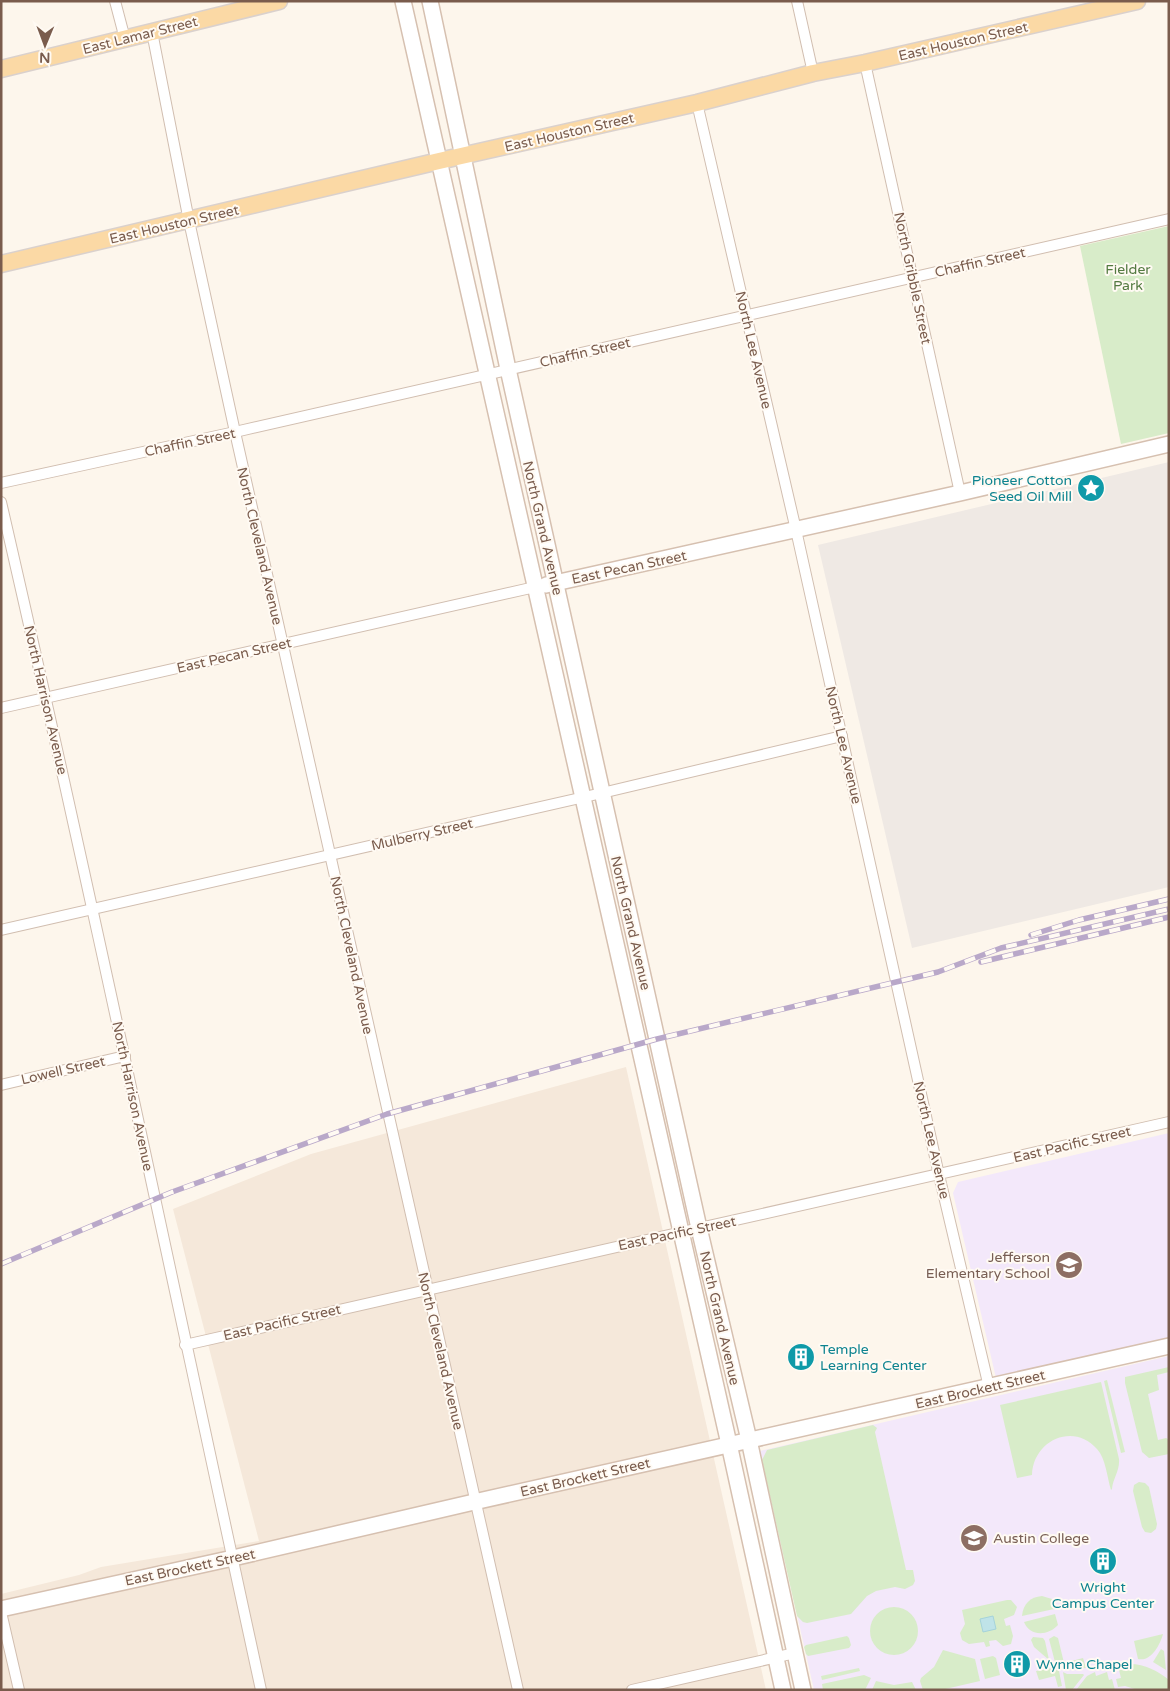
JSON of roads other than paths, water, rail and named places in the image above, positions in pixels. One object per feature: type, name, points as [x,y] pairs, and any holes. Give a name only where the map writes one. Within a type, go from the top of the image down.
[{"type":"main road","name":"East Lamar Street","points":[[1,69],[279,1]]},
{"type":"main road","name":"North Grand Avenue","points":[[404,1],[783,1690]]},
{"type":"main road","name":"North Grand Avenue","points":[[430,1],[508,370],[699,1228],[749,1440],[803,1690]]},
{"type":"main road","name":"East Houston Street","points":[[1,264],[439,161],[697,103],[813,73],[865,63],[1137,1]]},
{"type":"main road","name":"East Pecan Street","points":[[535,587],[796,530],[1169,444]]},
{"type":"main road","name":"East Brockett Street","points":[[1,1610],[1169,1346]]},
{"type":"street","points":[[115,1],[125,39]]},
{"type":"street","points":[[797,1],[813,73]]},
{"type":"street","name":"North Cleveland Avenue","points":[[152,32],[189,221],[235,432],[474,1502],[518,1690]]},
{"type":"street","name":"North Gribble Street","points":[[865,63],[960,493]]},
{"type":"street","name":"North Lee Avenue","points":[[697,103],[796,530],[939,1175],[989,1387]]},
{"type":"street","name":"Chaffin Street","points":[[1,483],[235,432],[1169,219]]},
{"type":"street","name":"North Harrison Avenue","points":[[1,502],[125,1056],[261,1690]]},
{"type":"street","name":"East Pecan Street","points":[[1,708],[535,587]]},
{"type":"street","name":"Mulberry Street","points":[[1,930],[582,798],[842,736]]},
{"type":"street","name":"Lowell Street","points":[[1,1085],[125,1056]]},
{"type":"street","name":"East Pacific Street","points":[[186,1345],[427,1288],[939,1175],[1169,1122]]},
{"type":"street","points":[[1,1610],[19,1690]]},
{"type":"street","points":[[632,1690],[795,1653]]},
{"type":"water","points":[[993,1616],[996,1629],[983,1632],[980,1619]]},
{"type":"railway","points":[[1031,935],[1079,920],[1169,899]]},
{"type":"railway","points":[[1,1264],[172,1192],[387,1114],[657,1039],[938,972],[1001,948],[1169,909]]},
{"type":"railway","points":[[981,962],[1169,917]]},
{"type":"place","name":"Pioneer Cotton Seed Oil Mill","points":[[1091,488]]},
{"type":"place","name":"Jefferson Elementary School","points":[[1069,1265]]},
{"type":"place","name":"Temple Learning Center","points":[[801,1357]]},
{"type":"place","name":"Austin College","points":[[974,1538]]},
{"type":"place","name":"Wright Campus Center","points":[[1103,1561]]},
{"type":"place","name":"Wynne Chapel","points":[[1017,1664]]},
{"type":"park label","name":"Fielder Park","points":[[1128,278]]}]
